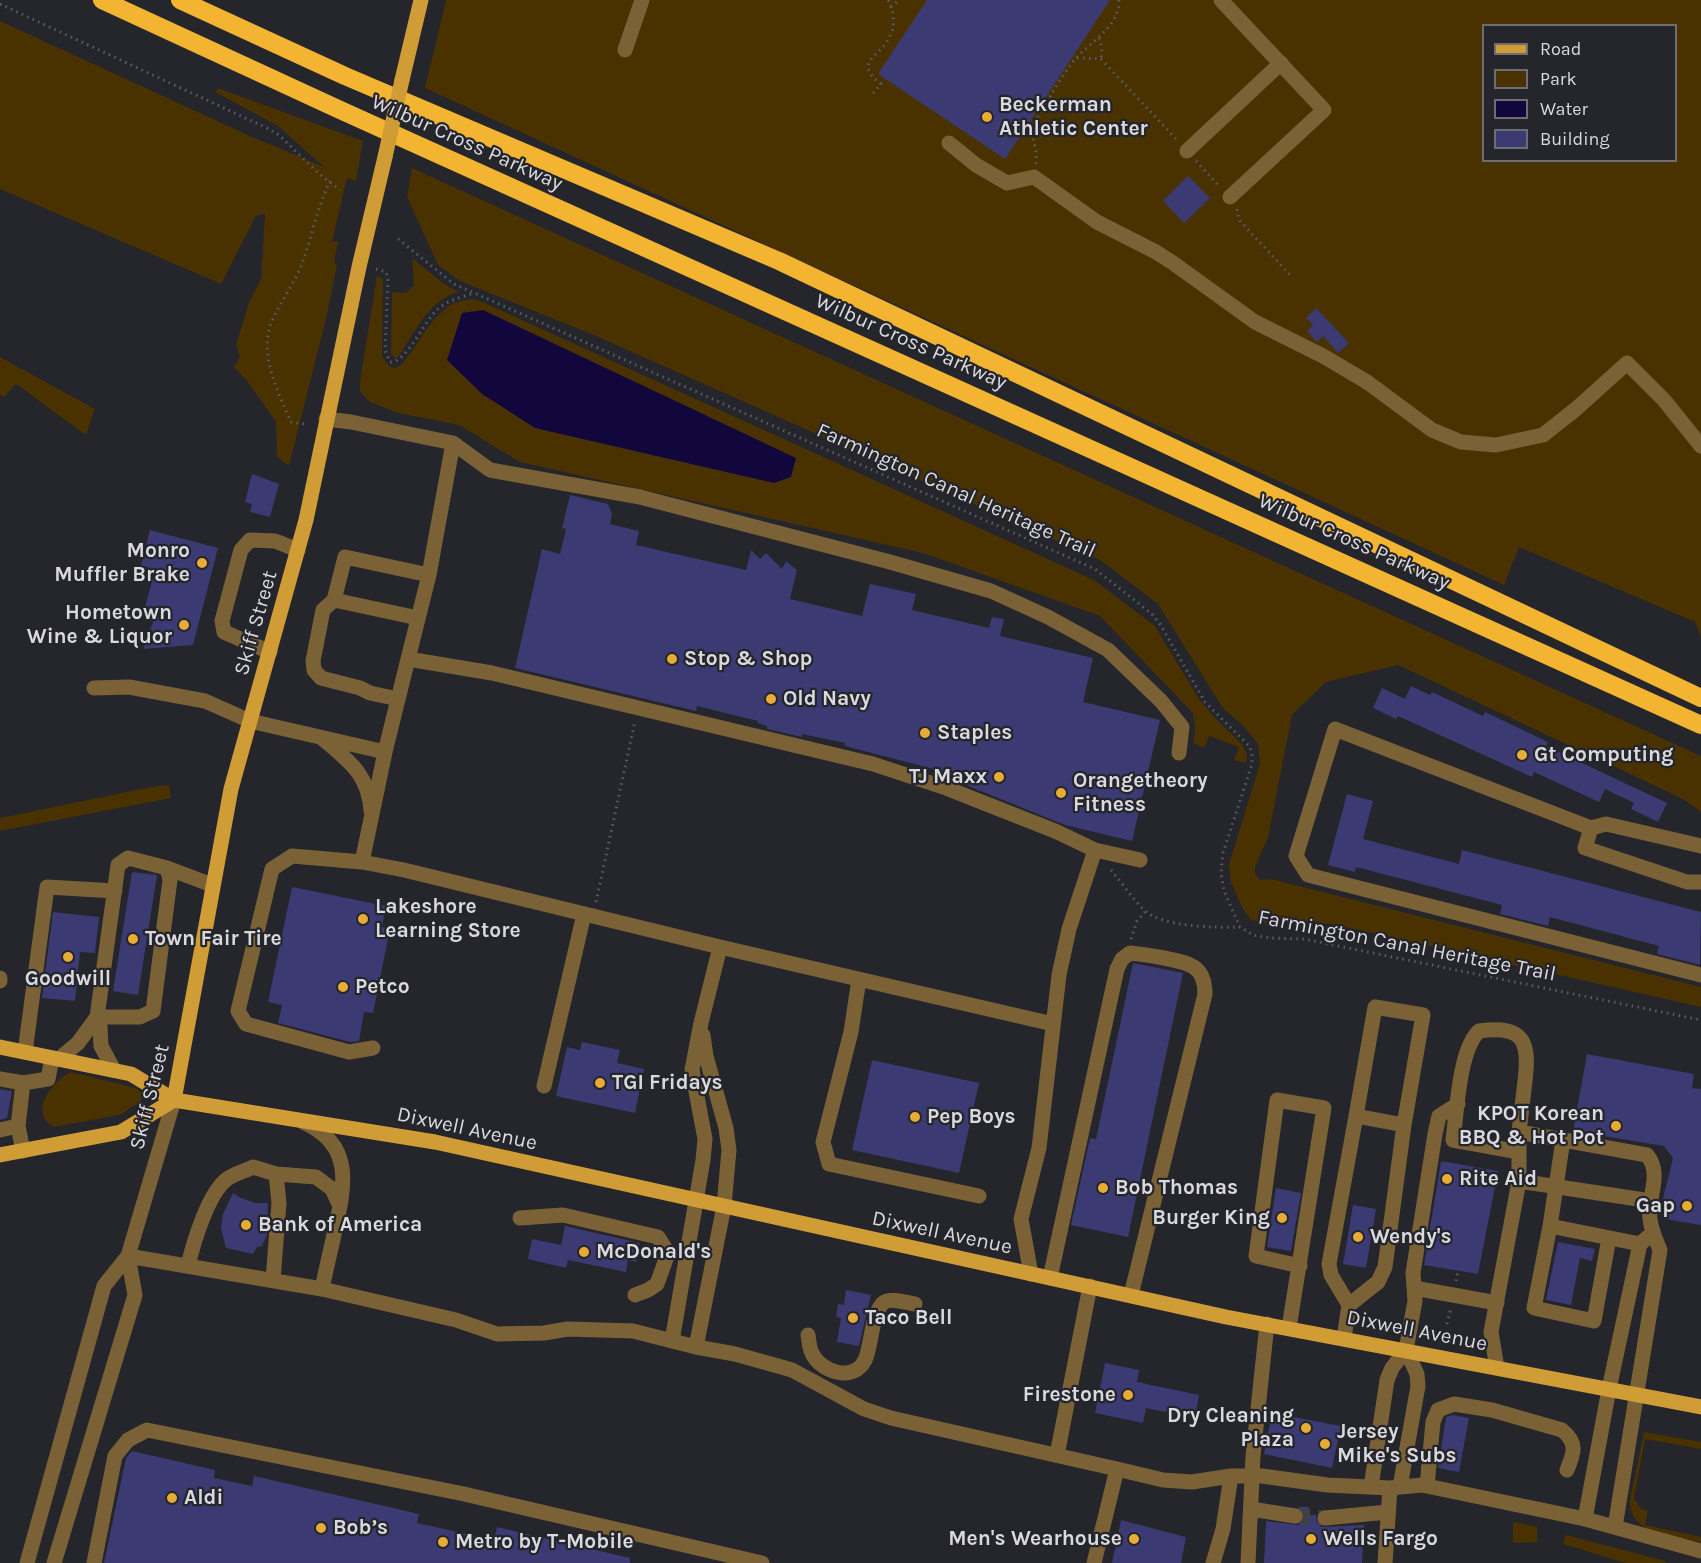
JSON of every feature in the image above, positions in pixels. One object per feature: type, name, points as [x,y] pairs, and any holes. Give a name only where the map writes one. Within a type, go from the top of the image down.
[{"type":"highway","name":"Wilbur Cross Parkway","points":[[102,0],[338,109],[1701,725]]},
{"type":"highway","name":"Wilbur Cross Parkway","points":[[180,0],[345,76],[779,261],[1701,698]]},
{"type":"main road","name":"Skiff Street","points":[[174,1100],[231,789],[298,549],[402,80],[417,1]]},
{"type":"main road","name":"Dixwell Avenue","points":[[0,1047],[131,1074],[174,1100],[435,1142],[1268,1324],[1701,1407]]},
{"type":"main road","points":[[0,1155],[121,1132],[174,1100]]},
{"type":"street","points":[[625,50],[642,0]]},
{"type":"street","points":[[1221,0],[1324,110],[1230,197]]},
{"type":"street","points":[[1187,151],[1281,63]]},
{"type":"street","points":[[949,143],[975,165],[1007,183],[1034,177],[1097,222],[1173,263],[1255,322],[1323,356],[1367,382],[1432,430],[1461,442],[1496,444],[1544,435],[1627,363],[1664,400],[1701,446]]},
{"type":"street","points":[[326,419],[453,443],[490,470],[640,497],[890,562],[991,591],[1048,617],[1108,650],[1161,701],[1182,727],[1179,753]]},
{"type":"street","points":[[362,862],[398,699],[429,575],[453,443]]},
{"type":"street","points":[[270,652],[224,632],[222,621],[235,570],[241,550],[250,540],[275,541],[298,549]]},
{"type":"street","points":[[398,699],[321,678],[314,670],[313,661],[323,610],[334,600],[345,557],[429,575]]},
{"type":"street","points":[[334,600],[418,618]]},
{"type":"street","points":[[408,659],[503,675],[873,764],[946,788],[1055,831],[1095,850],[1140,860]]},
{"type":"street","points":[[94,688],[129,687],[206,700],[250,721],[386,752]]},
{"type":"street","points":[[1701,846],[1606,824],[1591,828],[1335,729],[1296,856],[1308,875],[1701,975]]},
{"type":"street","points":[[321,737],[358,771],[368,792],[371,820]]},
{"type":"street","points":[[1591,828],[1585,848],[1687,882],[1701,882]]},
{"type":"street","points":[[1031,1274],[1021,1219],[1039,1148],[1059,975],[1070,929],[1095,850]]},
{"type":"street","points":[[373,1048],[350,1052],[246,1024],[238,1011],[272,869],[292,856],[362,862],[404,870],[720,947],[1053,1024]]},
{"type":"street","points":[[114,1070],[101,1046],[97,1017],[118,865],[129,858],[167,868],[212,885]]},
{"type":"street","points":[[97,1017],[140,1017],[153,1011],[170,880],[167,868]]},
{"type":"street","points":[[25,1052],[46,887],[115,891]]},
{"type":"street","points":[[544,1086],[584,914]]},
{"type":"street","points":[[672,1341],[697,1200],[705,1139],[692,1070],[720,947]]},
{"type":"street","points":[[1050,1278],[1117,969],[1122,959],[1130,953],[1189,963],[1198,970],[1205,981],[1203,1005],[1131,1295]]},
{"type":"street","points":[[859,979],[851,1032],[823,1142],[829,1164],[979,1196]]},
{"type":"street","points":[[1344,1338],[1349,1305],[1331,1275],[1329,1264],[1375,1007],[1423,1015],[1404,1125],[1385,1267],[1378,1282],[1349,1305]]},
{"type":"street","points":[[0,1079],[23,1083],[48,1079],[56,1058],[78,1043],[97,1017]]},
{"type":"street","points":[[696,1347],[724,1206],[729,1150],[726,1128],[706,1056],[701,1023]]},
{"type":"street","points":[[1497,1368],[1491,1332],[1519,1181],[1519,1152],[1519,1132],[1528,1059],[1525,1045],[1519,1036],[1506,1030],[1479,1031],[1471,1038],[1465,1058],[1453,1140],[1519,1152]]},
{"type":"street","points":[[23,1083],[18,1126],[23,1151]]},
{"type":"street","name":"Skiff Street","points":[[27,1563],[104,1286],[128,1256],[174,1100]]},
{"type":"street","points":[[1289,1328],[1300,1266],[1324,1108],[1277,1100],[1256,1256],[1300,1266]]},
{"type":"street","points":[[1371,1487],[1387,1380],[1392,1368],[1406,1350],[1415,1301],[1413,1273],[1439,1116],[1458,1104]]},
{"type":"street","points":[[1356,1116],[1404,1125]]},
{"type":"street","points":[[292,1118],[321,1132],[336,1148],[343,1172],[344,1186],[322,1288]]},
{"type":"street","points":[[0,1130],[18,1126]]},
{"type":"street","points":[[1519,1132],[1647,1155],[1653,1162],[1655,1170],[1649,1217],[1660,1250],[1615,1527]]},
{"type":"street","points":[[1563,1140],[1557,1186],[1534,1308],[1594,1321],[1610,1238]]},
{"type":"street","points":[[188,1266],[194,1241],[207,1206],[225,1180],[253,1167],[276,1174],[316,1178],[332,1189],[340,1206]]},
{"type":"street","points":[[273,1280],[279,1203],[276,1174]]},
{"type":"street","points":[[1519,1181],[1650,1201]]},
{"type":"street","points":[[520,1218],[563,1215],[658,1237],[665,1248],[666,1258],[657,1284],[635,1295]]},
{"type":"street","points":[[1550,1226],[1640,1244]]},
{"type":"street","points":[[1585,1519],[1609,1389],[1640,1244],[1653,1233]]},
{"type":"street","points":[[128,1256],[322,1288],[456,1320],[497,1334],[544,1333],[568,1329],[633,1330],[792,1370],[864,1409],[891,1418],[1163,1480],[1200,1481],[1231,1476],[1262,1476],[1327,1485],[1395,1488],[1427,1486],[1585,1519],[1701,1551]]},
{"type":"street","name":"Skiff Street","points":[[54,1563],[135,1295],[128,1256]]},
{"type":"street","points":[[1057,1455],[1090,1286]]},
{"type":"street","points":[[1414,1288],[1497,1303]]},
{"type":"street","points":[[808,1335],[812,1354],[823,1366],[839,1373],[853,1372],[864,1361],[883,1303],[888,1300],[915,1304]]},
{"type":"street","points":[[1248,1563],[1252,1476],[1268,1324]]},
{"type":"street","points":[[1385,1563],[1388,1512],[1418,1386],[1415,1368],[1406,1350]]},
{"type":"street","points":[[1427,1486],[1433,1422],[1438,1410],[1454,1404],[1492,1410],[1563,1430],[1570,1437],[1574,1448],[1567,1470]]},
{"type":"street","points":[[94,1563],[115,1456],[128,1440],[147,1430],[464,1494],[762,1563]]},
{"type":"street","points":[[1094,1563],[1117,1469]]},
{"type":"street","points":[[1213,1563],[1223,1529],[1231,1476]]},
{"type":"street","points":[[1251,1509],[1295,1516]]},
{"type":"street","points":[[1325,1518],[1388,1512]]},
{"type":"path","points":[[873,93],[881,84],[872,77],[868,63],[889,39],[894,18],[888,0]]},
{"type":"path","points":[[891,7],[899,0]]},
{"type":"path","points":[[1034,177],[1038,151],[1033,141],[1032,129],[1067,71],[1114,20],[1119,9],[1119,0]]},
{"type":"path","points":[[0,4],[269,129],[279,135],[317,172],[340,190]]},
{"type":"path","points":[[1099,38],[1102,48],[1101,59]]},
{"type":"path","points":[[1077,58],[1101,59],[1230,197],[1238,210],[1239,220],[1293,278]]},
{"type":"path","points":[[304,424],[291,422],[281,400],[270,365],[267,341],[272,322],[302,263],[322,198],[330,181]]},
{"type":"path","name":"Farmington Canal Heritage Trail","points":[[398,239],[454,284],[1095,569],[1152,614],[1205,702],[1250,747],[1252,764],[1221,865],[1224,891],[1240,927],[1253,935],[1304,939],[1701,1020]]},
{"type":"path","points":[[376,269],[386,272],[388,279],[385,350],[390,362],[395,363],[405,356],[423,326],[441,305],[476,293]]},
{"type":"path","points":[[596,904],[635,720]]},
{"type":"path","points":[[1095,850],[1145,912],[1164,921],[1216,927],[1240,927]]},
{"type":"path","points":[[1130,953],[1131,938],[1137,921],[1145,912]]},
{"type":"green space","name":"Beckerman Athletic Center","points":[[446,0],[1701,0],[1701,638],[1695,622],[1519,547],[1504,585],[425,88]]},
{"type":"green space","points":[[0,21],[250,136],[324,167],[278,126],[215,92],[218,88],[363,141],[356,181],[347,178],[332,242],[338,241],[334,263],[337,265],[326,319],[289,466],[277,457],[276,422],[247,381],[234,367],[240,357],[236,345],[249,302],[261,279],[265,214],[256,216],[221,284],[0,189]]},
{"type":"green space","points":[[412,168],[1701,756],[1701,812],[1683,799],[1398,665],[1326,682],[1292,715],[1268,838],[1255,867],[1255,873],[1260,880],[1271,879],[1701,987],[1701,1007],[1333,924],[1266,923],[1251,920],[1243,909],[1231,883],[1229,864],[1260,764],[1258,744],[1245,728],[1222,707],[1158,604],[1100,560],[596,336],[460,281],[438,265],[407,197]]},
{"type":"green space","points":[[412,258],[444,284],[459,292],[440,301],[431,309],[395,359],[391,353],[392,292],[406,293],[414,285]]},
{"type":"green space","points":[[377,276],[383,279],[382,356],[392,367],[401,365],[433,321],[452,304],[464,300],[478,300],[1094,580],[1155,626],[1199,699],[1242,744],[1247,754],[1246,763],[1234,760],[1239,747],[1209,736],[1204,748],[1193,743],[1195,732],[1193,713],[1100,616],[923,553],[520,462],[459,425],[398,413],[370,402],[360,392],[360,381]]},
{"type":"green space","points":[[0,357],[95,409],[86,435],[16,384],[4,397],[0,395]]},
{"type":"green space","points":[[169,785],[171,798],[0,831],[0,818]]},
{"type":"green space","points":[[71,1072],[136,1088],[142,1093],[141,1101],[120,1115],[54,1127],[46,1121],[43,1105],[51,1089]]},
{"type":"green space","points":[[1644,1432],[1701,1442],[1701,1449],[1645,1439],[1634,1498],[1641,1509],[1648,1511],[1645,1525],[1701,1537],[1701,1542],[1667,1536],[1645,1528],[1632,1512],[1630,1500]]},
{"type":"green space","points":[[1515,1522],[1537,1527],[1537,1542],[1513,1543],[1513,1524]]},
{"type":"green space","points":[[1566,1535],[1667,1563],[1626,1563],[1563,1544]]},
{"type":"water","points":[[483,310],[796,458],[791,477],[774,483],[535,428],[482,394],[447,360],[462,313]]},
{"type":"building","name":"Beckerman Athletic Center","points":[[927,0],[1110,0],[1005,159],[878,74]]},
{"type":"building","points":[[1188,176],[1210,198],[1184,223],[1163,201]]},
{"type":"building","points":[[1316,308],[1349,343],[1338,353],[1323,336],[1317,342],[1307,331],[1313,325],[1306,318]]},
{"type":"building","points":[[252,474],[279,484],[270,517],[250,512],[252,504],[245,502]]},
{"type":"building","points":[[570,495],[608,504],[612,514],[610,524],[639,531],[636,545],[746,570],[751,550],[760,559],[766,553],[782,569],[786,561],[797,570],[790,599],[862,616],[870,584],[916,594],[912,610],[989,628],[992,617],[1004,619],[1000,636],[1093,658],[1083,702],[1160,720],[1132,841],[1065,825],[966,785],[968,778],[845,746],[845,743],[802,734],[802,737],[767,729],[767,726],[757,723],[758,721],[697,706],[696,711],[515,668],[542,549],[560,554],[566,529],[562,528]]},
{"type":"building","points":[[150,530],[218,548],[193,645],[143,649],[156,614],[144,611],[155,570],[141,565]]},
{"type":"building","points":[[1411,686],[1430,695],[1432,692],[1483,716],[1485,712],[1548,742],[1546,746],[1667,803],[1658,822],[1631,809],[1634,803],[1605,789],[1599,802],[1534,772],[1532,777],[1398,716],[1396,719],[1373,708],[1382,688],[1405,699]]},
{"type":"building","points":[[1347,794],[1373,801],[1363,839],[1459,864],[1462,850],[1701,912],[1700,965],[1657,954],[1659,946],[1550,917],[1548,926],[1500,914],[1502,905],[1356,867],[1355,872],[1328,865]]},
{"type":"building","points":[[132,872],[157,875],[138,995],[113,991]]},
{"type":"building","points":[[292,887],[386,906],[382,927],[390,929],[373,1013],[364,1012],[359,1041],[350,1042],[278,1023],[282,1005],[268,1002]]},
{"type":"building","points":[[53,912],[99,917],[95,953],[80,952],[75,1001],[42,998]]},
{"type":"building","points":[[1133,963],[1183,973],[1128,1237],[1071,1225],[1090,1138],[1096,1139]]},
{"type":"building","name":"TGI Fridays","points":[[582,1042],[620,1050],[617,1063],[644,1069],[635,1113],[556,1096],[567,1047],[580,1050]]},
{"type":"building","points":[[1587,1054],[1694,1074],[1692,1088],[1701,1089],[1701,1225],[1665,1219],[1660,1211],[1673,1158],[1664,1146],[1573,1131]]},
{"type":"building","points":[[872,1060],[979,1083],[959,1173],[852,1150]]},
{"type":"building","points":[[0,1089],[12,1091],[7,1118],[0,1120]]},
{"type":"building","points":[[1441,1161],[1498,1171],[1478,1274],[1424,1265]]},
{"type":"building","points":[[1276,1188],[1301,1193],[1291,1251],[1267,1247]]},
{"type":"building","points":[[233,1193],[255,1203],[268,1203],[267,1235],[262,1246],[257,1247],[253,1254],[226,1248],[221,1228],[223,1214]]},
{"type":"building","points":[[1353,1205],[1376,1209],[1366,1268],[1343,1264]]},
{"type":"building","name":"McDonald's","points":[[565,1226],[640,1243],[636,1262],[628,1260],[626,1272],[568,1260],[566,1268],[528,1259],[532,1239],[561,1245]]},
{"type":"building","points":[[1558,1242],[1595,1249],[1592,1261],[1580,1258],[1571,1305],[1546,1300]]},
{"type":"building","name":"Taco Bell","points":[[846,1290],[871,1295],[859,1346],[837,1342],[841,1318],[836,1317],[838,1304],[844,1305]]},
{"type":"building","points":[[1105,1363],[1139,1370],[1137,1382],[1199,1395],[1195,1418],[1146,1408],[1143,1423],[1095,1413]]},
{"type":"building","points":[[1272,1413],[1341,1426],[1332,1468],[1264,1454]]},
{"type":"building","points":[[1453,1415],[1469,1418],[1459,1472],[1438,1468],[1446,1417]]},
{"type":"building","points":[[132,1451],[215,1470],[214,1478],[252,1486],[254,1476],[419,1514],[417,1523],[494,1540],[497,1527],[630,1558],[630,1563],[104,1563],[126,1458]]},
{"type":"building","points":[[1297,1507],[1309,1507],[1308,1515],[1316,1515],[1317,1523],[1322,1527],[1364,1525],[1362,1563],[1264,1563],[1266,1521],[1299,1525],[1305,1517],[1304,1512]]},
{"type":"building","points":[[1121,1520],[1186,1537],[1181,1563],[1112,1563]]},
{"type":"tunnel","points":[[1295,1516],[1325,1518]]},
{"type":"place","name":"Beckerman Athletic Center","points":[[987,117]]},
{"type":"place","name":"Monro Muffler Brake","points":[[202,563]]},
{"type":"place","name":"Hometown Wine & Liquor","points":[[184,625]]},
{"type":"place","name":"Stop & Shop","points":[[672,659]]},
{"type":"place","name":"Old Navy","points":[[771,699]]},
{"type":"place","name":"Staples","points":[[925,733]]},
{"type":"place","name":"Gt Computing","points":[[1522,755]]},
{"type":"place","name":"TJ Maxx","points":[[999,777]]},
{"type":"place","name":"Orangetheory Fitness","points":[[1061,793]]},
{"type":"place","name":"Lakeshore Learning Store","points":[[363,919]]},
{"type":"place","name":"Town Fair Tire","points":[[133,939]]},
{"type":"place","name":"Goodwill","points":[[68,957]]},
{"type":"place","name":"Petco","points":[[343,987]]},
{"type":"place","name":"TGI Fridays","points":[[600,1083]]},
{"type":"place","name":"Pep Boys","points":[[915,1117]]},
{"type":"place","name":"KPOT Korean BBQ & Hot Pot","points":[[1616,1126]]},
{"type":"place","name":"Rite Aid","points":[[1447,1179]]},
{"type":"place","name":"Bob Thomas","points":[[1103,1188]]},
{"type":"place","name":"Gap","points":[[1687,1206]]},
{"type":"place","name":"Burger King","points":[[1282,1218]]},
{"type":"place","name":"Bank of America","points":[[246,1225]]},
{"type":"place","name":"Wendy's","points":[[1358,1237]]},
{"type":"place","name":"McDonald's","points":[[584,1252]]},
{"type":"place","name":"Taco Bell","points":[[853,1318]]},
{"type":"place","name":"Firestone","points":[[1128,1395]]},
{"type":"place","name":"Dry Cleaning Plaza","points":[[1306,1428]]},
{"type":"place","name":"Jersey Mike's Subs","points":[[1325,1444]]},
{"type":"place","name":"Aldi","points":[[172,1498]]},
{"type":"place","name":"Bob’s","points":[[321,1528]]},
{"type":"place","name":"Men's Wearhouse","points":[[1134,1539]]},
{"type":"place","name":"Wells Fargo","points":[[1311,1539]]},
{"type":"place","name":"Metro by T-Mobile","points":[[443,1542]]}]
